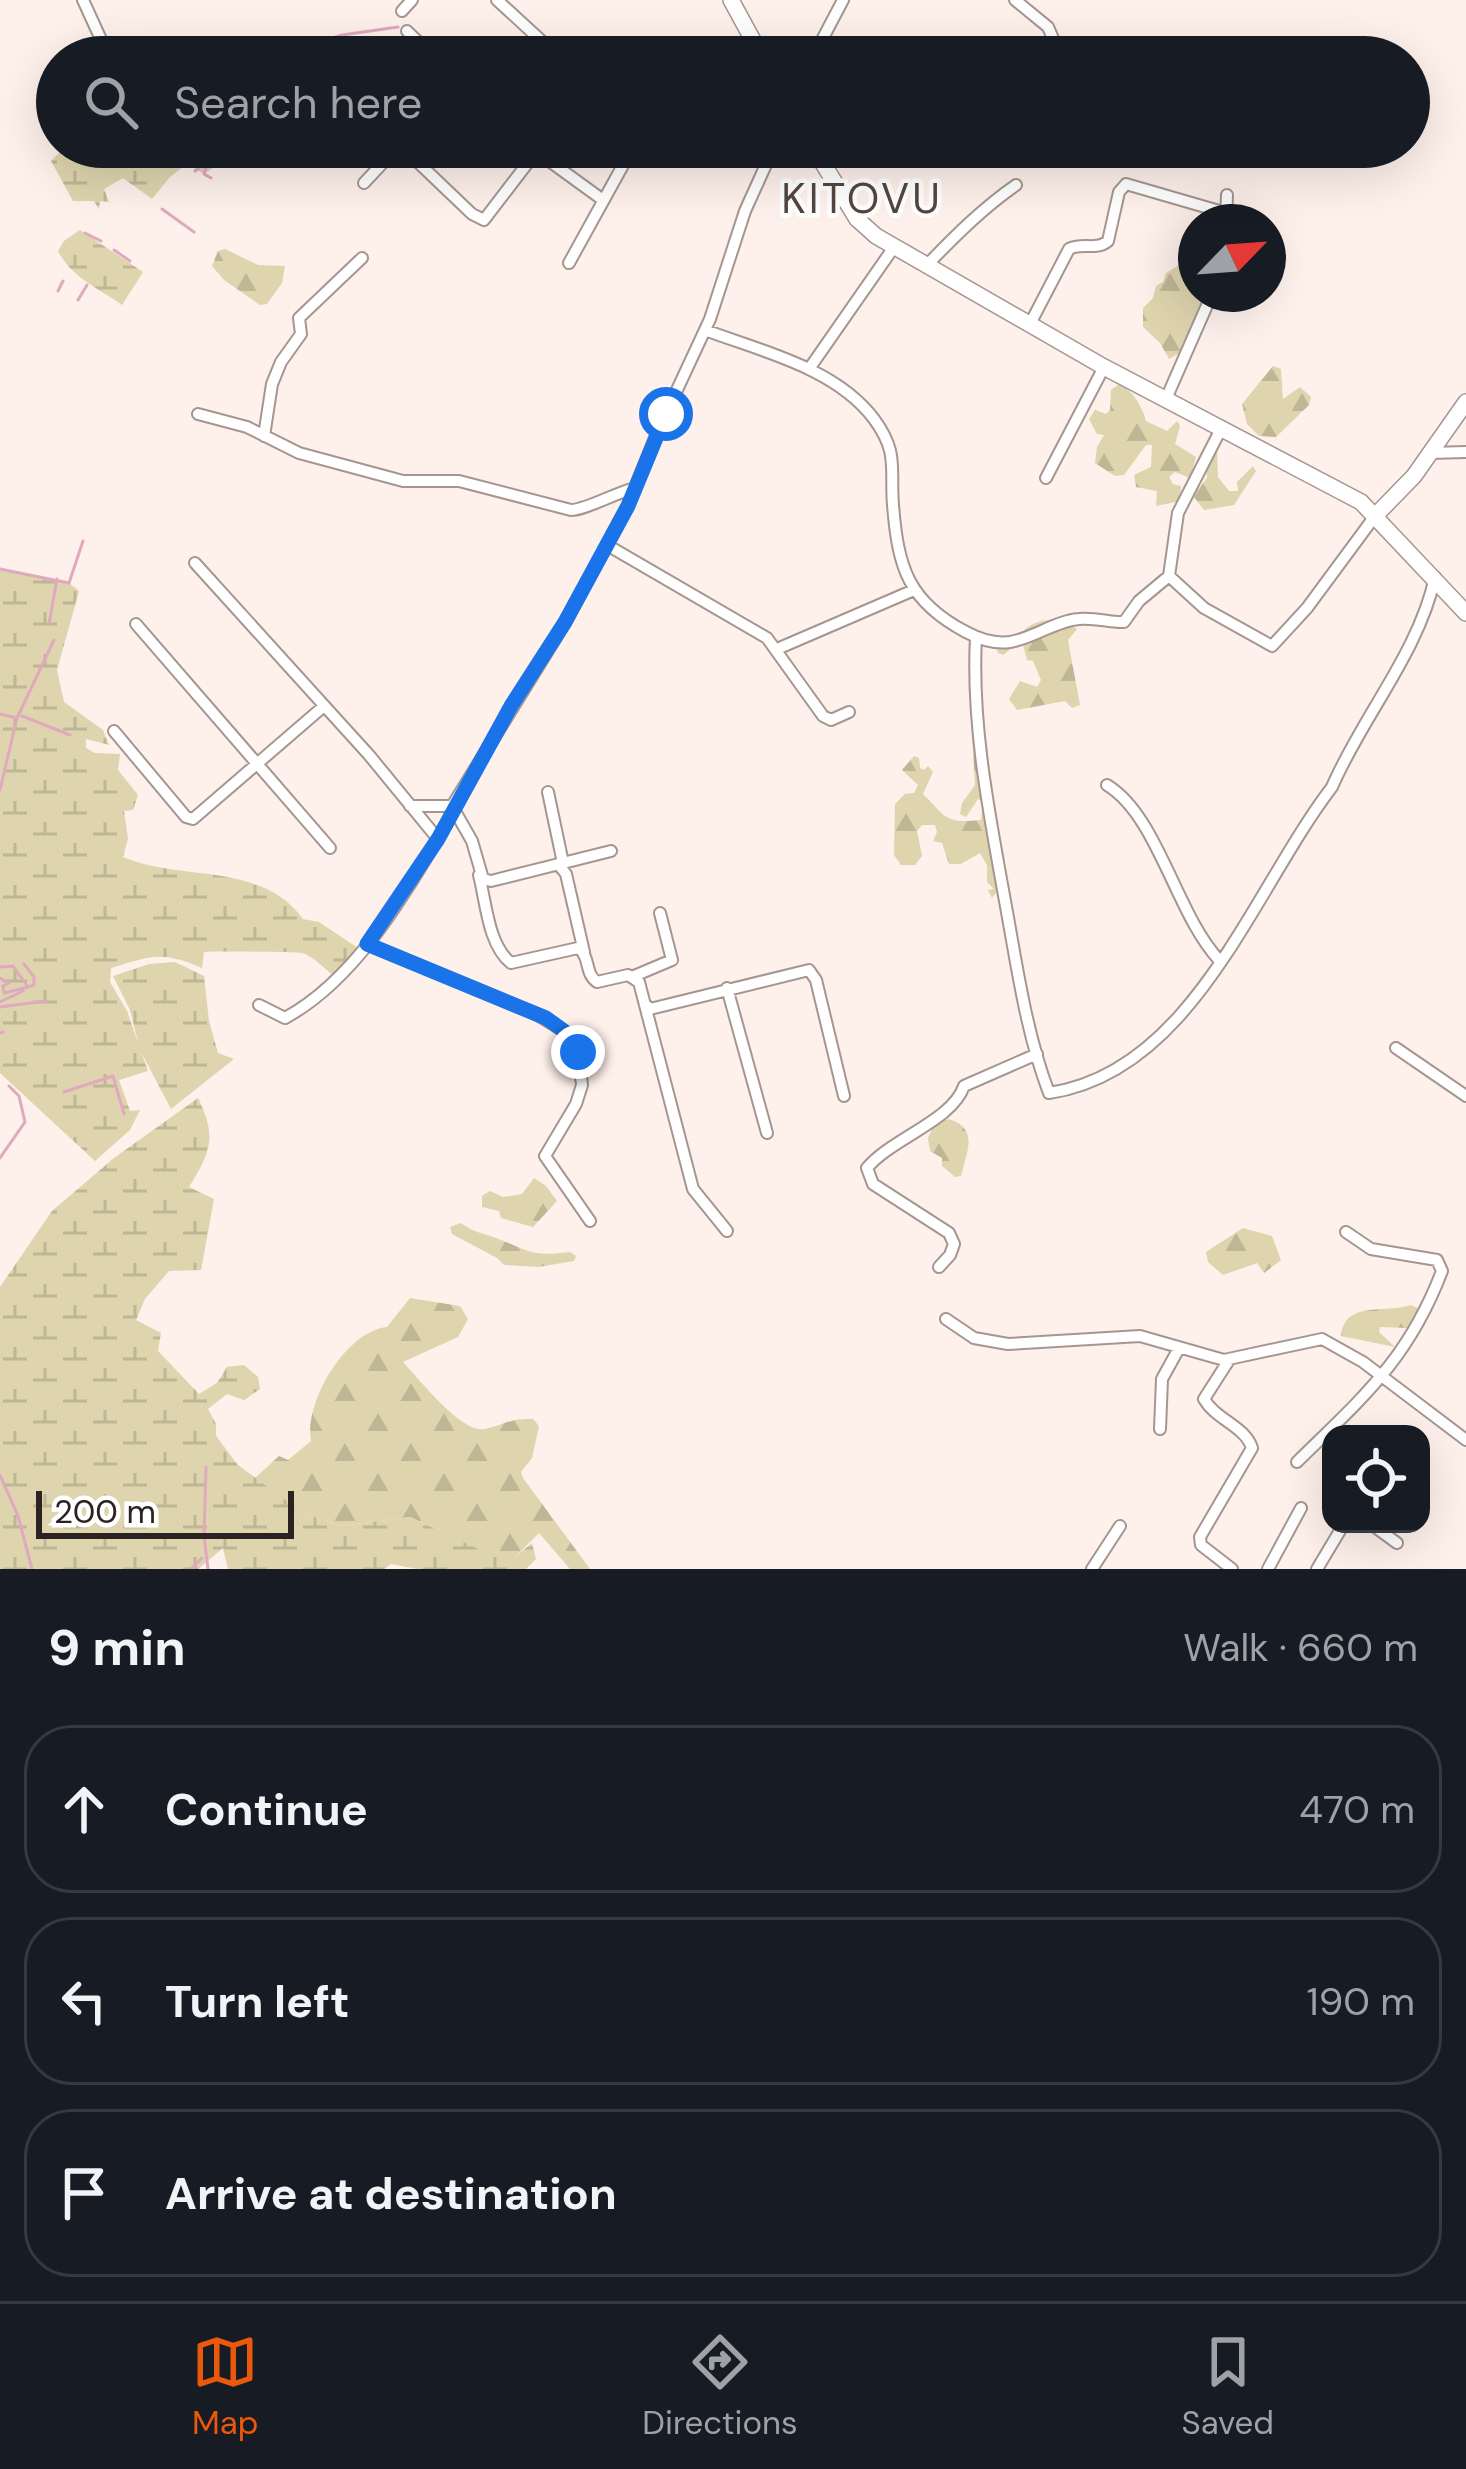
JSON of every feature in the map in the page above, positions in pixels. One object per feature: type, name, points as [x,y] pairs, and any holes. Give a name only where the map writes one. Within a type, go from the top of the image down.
[{"type":"street","points":[[83,0],[99,36]]},
{"type":"street","points":[[402,11],[412,0]]},
{"type":"street","points":[[497,0],[536,36]]},
{"type":"street","points":[[731,0],[751,36]]},
{"type":"street","points":[[824,36],[843,0]]},
{"type":"street","points":[[1015,0],[1052,36]]},
{"type":"street","points":[[407,31],[412,36]]},
{"type":"street","points":[[364,183],[378,168]]},
{"type":"street","points":[[424,168],[484,220],[524,168]]},
{"type":"street","points":[[559,168],[603,200]]},
{"type":"street","points":[[569,263],[622,168]]},
{"type":"street","points":[[259,1004],[282,1018],[320,992],[367,944],[438,839],[452,806],[607,545],[705,330],[764,168]]},
{"type":"street","points":[[826,168],[856,219],[894,247],[1104,367],[1320,477],[1375,516],[1466,613]]},
{"type":"street","points":[[928,264],[989,203],[1016,184]]},
{"type":"street","points":[[1030,324],[1069,249],[1108,241],[1119,192],[1126,184],[1187,204]]},
{"type":"street","points":[[1227,195],[1227,204]]},
{"type":"street","points":[[809,369],[894,247]]},
{"type":"street","points":[[264,436],[272,384],[281,362],[302,334],[299,318],[362,257]]},
{"type":"street","points":[[1166,398],[1204,312]]},
{"type":"street","points":[[705,330],[809,369],[873,418],[892,451],[894,518],[914,590],[935,615],[976,637],[1014,642],[1078,619],[1122,623],[1138,601],[1169,576],[1178,513],[1222,427]]},
{"type":"street","points":[[1046,478],[1104,367]]},
{"type":"street","points":[[1169,576],[1204,608],[1275,645],[1375,516],[1414,476],[1466,402]]},
{"type":"street","points":[[198,414],[299,453],[403,481],[459,481],[578,512],[607,495],[634,488]]},
{"type":"street","points":[[1430,453],[1466,452]]},
{"type":"street","points":[[607,545],[766,638],[824,716],[831,720],[849,712]]},
{"type":"street","points":[[195,563],[438,839]]},
{"type":"street","points":[[976,637],[975,709],[990,817],[1037,1054],[1048,1092],[1082,1088],[1114,1071],[1176,1024],[1333,787],[1402,657],[1435,577]]},
{"type":"street","points":[[776,649],[914,590]]},
{"type":"street","points":[[136,624],[330,848]]},
{"type":"street","points":[[114,731],[189,819],[200,816],[324,706]]},
{"type":"street","points":[[1107,784],[1124,796],[1183,899],[1200,940],[1219,960]]},
{"type":"street","points":[[548,791],[560,864],[589,973],[597,982],[634,976],[672,960],[660,913]]},
{"type":"street","points":[[410,806],[452,806]]},
{"type":"street","points":[[452,806],[472,841],[495,941],[505,960],[511,963],[578,948],[585,955]]},
{"type":"street","points":[[479,875],[491,881],[611,851]]},
{"type":"street","points":[[367,944],[546,1018],[564,1031],[578,1052],[582,1085],[545,1156],[590,1220]]},
{"type":"street","points":[[645,1004],[650,1009],[800,971],[813,974],[844,1096]]},
{"type":"street","points":[[634,976],[693,1190],[727,1231]]},
{"type":"street","points":[[727,988],[767,1133]]},
{"type":"street","points":[[1396,1048],[1466,1096]]},
{"type":"street","points":[[939,1267],[954,1244],[949,1233],[873,1184],[867,1168],[890,1144],[958,1101],[964,1086],[1037,1054]]},
{"type":"street","points":[[1297,1462],[1383,1378],[1418,1328],[1441,1264],[1371,1249],[1346,1232]]},
{"type":"street","points":[[946,1319],[974,1338],[1008,1344],[1140,1336],[1228,1360],[1322,1339],[1466,1440]]},
{"type":"street","points":[[1160,1429],[1162,1379],[1178,1350]]},
{"type":"street","points":[[1228,1360],[1204,1399],[1214,1414],[1247,1436],[1252,1448],[1200,1542],[1232,1569]]},
{"type":"street","points":[[1268,1569],[1300,1508]]},
{"type":"street","points":[[1093,1569],[1120,1526]]},
{"type":"street","points":[[1317,1569],[1339,1533]]},
{"type":"street","points":[[1383,1533],[1396,1543]]},
{"type":"green space","points":[[55,168],[182,168],[152,199],[123,178],[104,189],[109,202],[100,201],[99,209],[94,201],[73,201]]},
{"type":"green space","points":[[80,230],[143,272],[122,305],[78,275],[58,251]]},
{"type":"green space","points":[[225,249],[258,265],[285,266],[282,283],[267,304],[260,305],[212,266],[218,251]]},
{"type":"green space","points":[[1178,265],[1178,312],[1198,312],[1180,353],[1169,359],[1143,327],[1143,308],[1166,273]]},
{"type":"green space","points":[[1273,366],[1281,369],[1283,399],[1300,387],[1311,397],[1309,405],[1276,437],[1259,436],[1247,424],[1242,404]]},
{"type":"green space","points":[[1119,384],[1136,400],[1146,421],[1167,431],[1177,421],[1180,426],[1175,444],[1196,457],[1190,478],[1175,472],[1169,477],[1181,486],[1180,501],[1156,506],[1157,491],[1136,487],[1134,475],[1151,467],[1152,445],[1146,445],[1124,475],[1115,476],[1095,463],[1104,435],[1097,434],[1089,419],[1095,410],[1106,414],[1110,410],[1111,390]]},
{"type":"green space","points":[[1217,449],[1218,477],[1229,491],[1238,491],[1237,482],[1253,466],[1256,471],[1234,505],[1204,510],[1193,496],[1207,478],[1206,468]]},
{"type":"green space","points":[[0,568],[69,583],[79,591],[57,670],[64,702],[103,730],[109,745],[86,739],[86,748],[120,754],[118,770],[138,795],[133,810],[124,811],[128,839],[123,857],[265,888],[303,919],[319,922],[358,948],[334,976],[302,953],[204,952],[202,968],[156,957],[111,968],[110,982],[127,1011],[148,1071],[119,1080],[130,1111],[140,1110],[130,1130],[95,1161],[0,1073]]},
{"type":"green space","points":[[1059,618],[1077,629],[1068,640],[1080,705],[1072,708],[1065,701],[1017,710],[1009,699],[1020,681],[1037,687],[1041,680],[1023,645],[1018,643],[1003,655],[996,647],[1032,624]]},
{"type":"green space","points":[[978,671],[1003,884],[992,898],[988,890],[994,889],[987,882],[987,865],[980,853],[961,864],[949,864],[942,843],[933,841],[935,825],[922,825],[917,831],[922,856],[915,865],[901,865],[894,855],[895,804],[905,794],[914,793],[918,785],[902,770],[914,756],[920,768],[928,766],[933,772],[923,794],[942,813],[953,820],[981,820],[983,802],[978,799],[966,817],[960,814],[975,785],[969,679]]},
{"type":"green space","points":[[175,962],[204,976],[218,1053],[234,1059],[171,1109],[140,1050],[130,1010],[113,976],[149,964]]},
{"type":"green space","points":[[198,1098],[208,1123],[209,1144],[189,1187],[214,1199],[201,1270],[169,1271],[145,1299],[136,1320],[161,1333],[158,1351],[199,1394],[217,1383],[227,1367],[244,1365],[258,1377],[260,1389],[244,1400],[227,1394],[208,1409],[216,1436],[238,1465],[302,1512],[340,1526],[410,1517],[508,1563],[532,1543],[536,1559],[526,1569],[417,1569],[391,1564],[384,1569],[228,1569],[223,1548],[198,1569],[0,1569],[0,1287],[52,1211],[114,1158]]},
{"type":"green space","points":[[949,1119],[968,1135],[961,1176],[955,1177],[942,1166],[942,1158],[930,1151],[928,1138],[935,1123]]},
{"type":"green space","points":[[534,1178],[557,1201],[533,1227],[482,1207],[482,1196],[490,1191],[503,1197],[522,1194]]},
{"type":"green space","points":[[461,1223],[531,1252],[576,1256],[574,1261],[538,1267],[504,1265],[452,1234],[450,1227]]},
{"type":"green space","points":[[1243,1228],[1272,1236],[1281,1260],[1264,1273],[1257,1263],[1223,1275],[1208,1262],[1206,1252]]},
{"type":"green space","points":[[410,1298],[460,1306],[468,1319],[458,1337],[403,1362],[442,1404],[476,1428],[533,1419],[539,1426],[532,1458],[521,1472],[523,1478],[590,1569],[570,1569],[539,1533],[508,1564],[410,1517],[340,1526],[302,1512],[255,1478],[279,1456],[288,1460],[311,1441],[314,1407],[331,1371],[357,1341],[387,1327]]},
{"type":"green space","points":[[1411,1305],[1420,1309],[1407,1328],[1380,1327],[1379,1332],[1395,1347],[1341,1336],[1344,1325],[1358,1313]]},
{"type":"waterway","points":[[339,36],[398,27]]},
{"type":"waterway","points":[[195,171],[199,168]]},
{"type":"waterway","points":[[206,168],[204,174],[211,178]]},
{"type":"waterway","points":[[162,209],[194,232]]},
{"type":"waterway","points":[[85,233],[101,241]]},
{"type":"waterway","points":[[114,250],[130,261]]},
{"type":"waterway","points":[[58,291],[63,281]]},
{"type":"waterway","points":[[78,300],[87,285]]},
{"type":"waterway","points":[[0,569],[69,583],[83,541]]},
{"type":"waterway","points":[[49,624],[57,579]]},
{"type":"waterway","points":[[17,718],[54,640]]},
{"type":"waterway","points":[[0,714],[17,718],[0,790]]},
{"type":"waterway","points":[[22,716],[70,735]]},
{"type":"waterway","points":[[24,964],[34,977],[31,986]]},
{"type":"waterway","points":[[0,967],[13,966],[28,987],[4,993],[3,986],[9,983],[0,978]]},
{"type":"waterway","points":[[0,1002],[23,991]]},
{"type":"waterway","points":[[0,1007],[46,1001]]},
{"type":"waterway","points":[[64,1092],[113,1076],[124,1114]]},
{"type":"waterway","points":[[0,1158],[25,1122],[19,1096],[9,1086]]},
{"type":"waterway","points":[[206,1467],[208,1569]]},
{"type":"waterway","points":[[0,1475],[18,1516],[32,1569]]},
{"type":"waterway","points":[[191,1569],[202,1558]]},
{"type":"district","name":"KITOVU","points":[[862,198]]},
{"type":"route","points":[[578,1052],[564,1031],[546,1018],[367,944],[438,839],[452,806],[565,622],[628,506],[666,414]]}]
